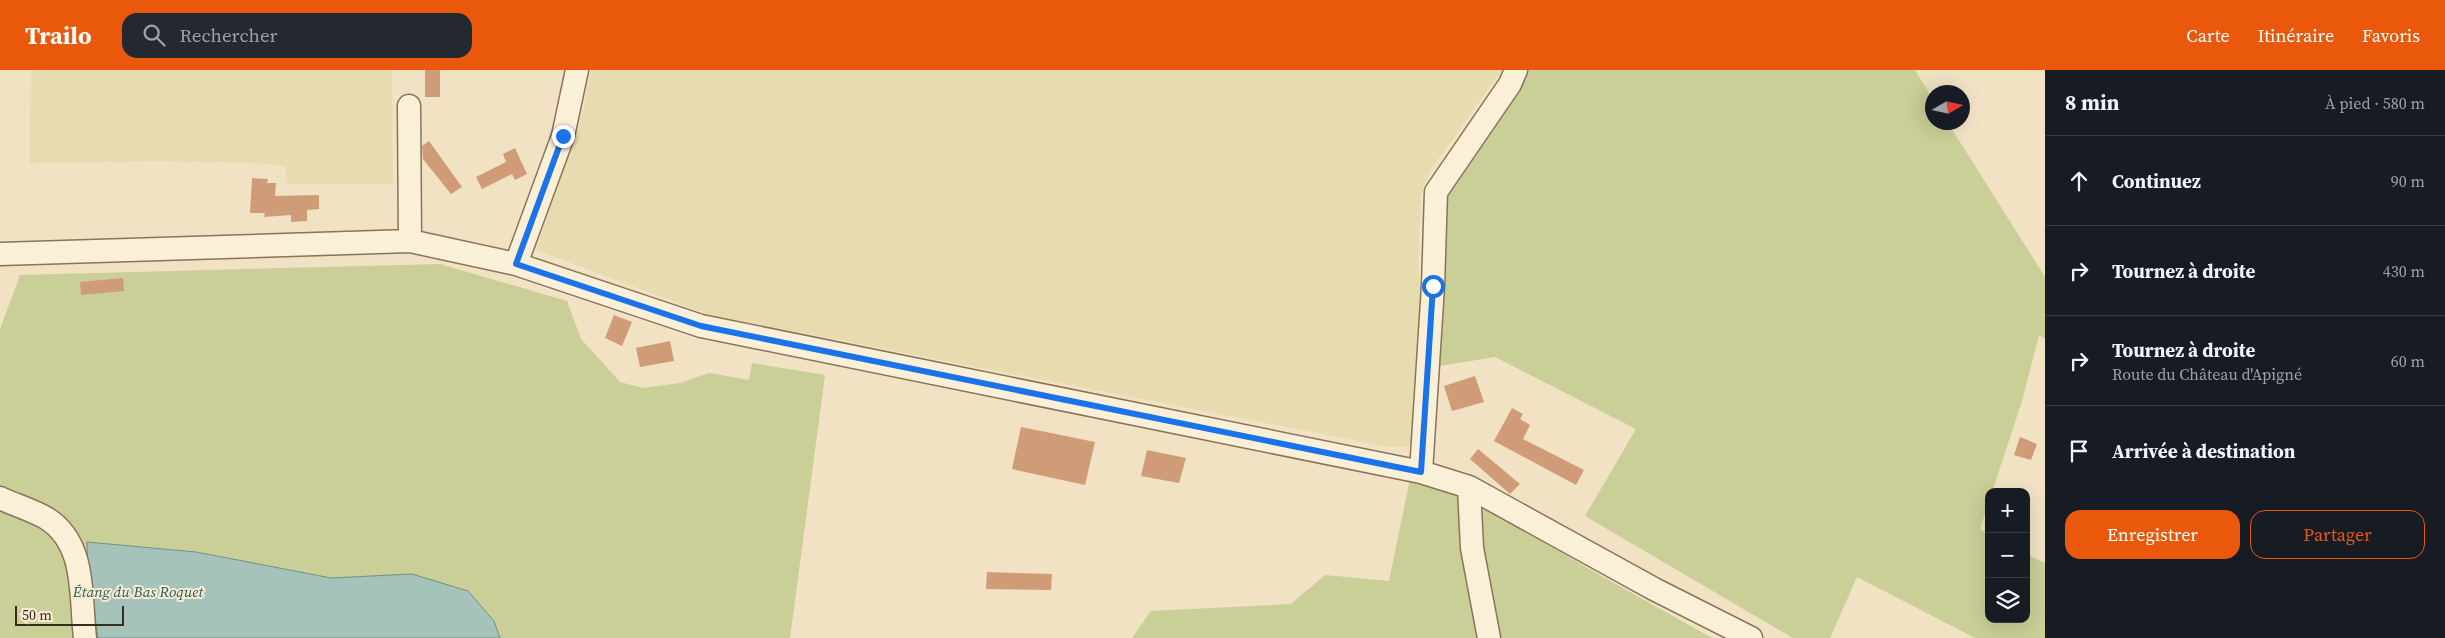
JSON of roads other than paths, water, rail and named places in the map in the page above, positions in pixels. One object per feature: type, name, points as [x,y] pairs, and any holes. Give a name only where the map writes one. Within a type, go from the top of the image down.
[{"type":"street","points":[[516,264],[563,136],[577,70]]},
{"type":"street","points":[[1421,472],[1433,286],[1436,192],[1510,84],[1516,70]]},
{"type":"street","points":[[408,106],[410,241]]},
{"type":"street","points":[[0,254],[410,241],[516,264],[701,326],[1421,472],[1469,487],[1654,589],[1750,638]]},
{"type":"street","points":[[1469,487],[1472,548],[1489,638]]},
{"type":"street","points":[[0,498],[47,518],[70,540],[80,577],[85,638]]},
{"type":"water","name":"Étang du Bas Roquet","points":[[87,542],[196,552],[331,578],[412,574],[468,591],[494,621],[500,638],[98,638],[88,572]]}]
